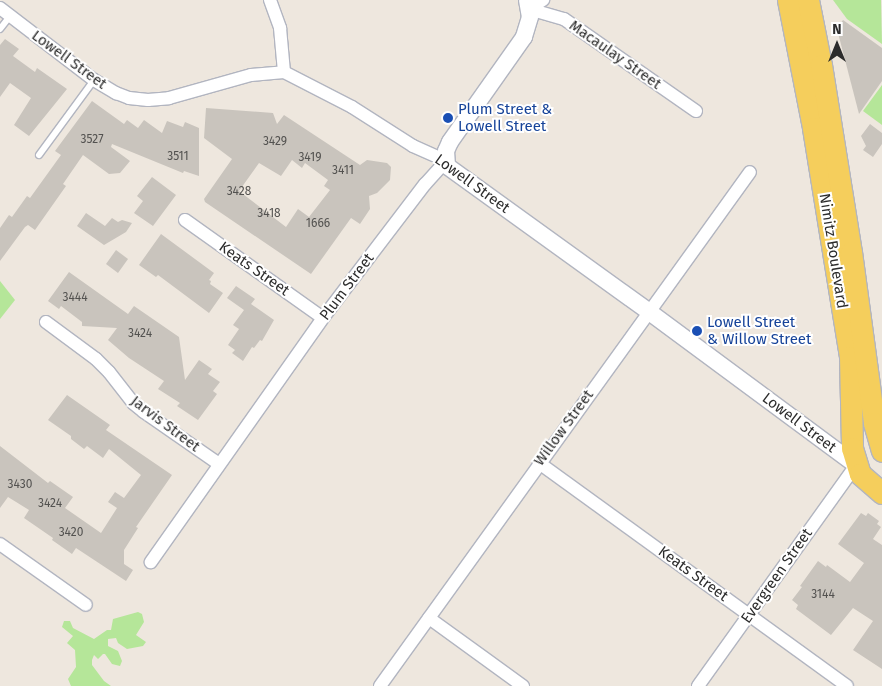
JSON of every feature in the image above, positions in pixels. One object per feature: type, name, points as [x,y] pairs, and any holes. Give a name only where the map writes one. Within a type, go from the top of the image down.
[{"type":"main road","name":"Nimitz Boulevard","points":[[788,0],[813,128],[850,357],[851,442],[856,465],[864,479],[882,493]]},
{"type":"main road","name":"Nimitz Boulevard","points":[[808,0],[821,65],[850,242],[874,423],[882,452]]},
{"type":"main road","points":[[856,465],[882,478]]},
{"type":"street","points":[[270,0],[280,28],[284,72]]},
{"type":"street","name":"Macaulay Street","points":[[533,3],[564,18],[696,112]]},
{"type":"street","name":"Plum Street","points":[[151,562],[323,318],[425,184],[446,161],[446,151],[450,142],[524,37],[533,3]]},
{"type":"street","name":"Lowell Street","points":[[5,12],[94,80],[129,98],[157,100],[251,75],[284,72],[352,107],[413,146],[446,161],[450,170],[648,311],[856,465]]},
{"type":"street","name":"Willow Street","points":[[380,686],[648,311],[750,172]]},
{"type":"street","name":"Keats Street","points":[[185,220],[323,318]]},
{"type":"street","name":"Jarvis Street","points":[[46,322],[96,359],[109,372],[133,403],[219,464]]},
{"type":"street","name":"Keats Street","points":[[539,463],[847,686]]},
{"type":"street","name":"Evergreen Street","points":[[698,686],[750,616],[856,465]]},
{"type":"street","points":[[0,544],[86,605]]},
{"type":"street","points":[[428,618],[523,686]]},
{"type":"lane","points":[[0,29],[5,12]]},
{"type":"lane","points":[[39,155],[94,80]]},
{"type":"green space","points":[[833,0],[881,0],[882,44],[847,19]]},
{"type":"green space","points":[[882,85],[882,125],[863,111]]},
{"type":"green space","points":[[0,281],[15,300],[0,319]]},
{"type":"green space","points":[[138,612],[142,614],[144,622],[136,635],[146,642],[143,646],[127,649],[118,643],[116,638],[108,639],[108,646],[118,651],[122,661],[120,666],[112,664],[105,654],[98,659],[94,655],[92,660],[92,665],[104,681],[111,686],[71,686],[68,679],[76,667],[75,650],[67,643],[73,636],[62,627],[64,621],[70,621],[73,628],[94,639],[107,630],[111,630],[113,619]]},
{"type":"building","points":[[843,20],[882,48],[882,81],[859,114],[837,29]]},
{"type":"building","points":[[5,39],[19,49],[13,56],[35,72],[37,68],[67,89],[29,136],[14,125],[31,98],[10,83],[0,97],[0,45]]},
{"type":"building","points":[[92,101],[124,124],[127,120],[138,128],[144,120],[162,133],[167,121],[183,127],[185,122],[199,128],[199,176],[184,171],[183,173],[112,144],[111,147],[130,161],[120,173],[109,174],[83,155],[63,184],[66,186],[35,230],[28,225],[25,227],[0,261],[0,228],[9,215],[12,217],[27,196],[30,198],[61,155],[55,151]]},
{"type":"building","points":[[206,108],[273,113],[277,124],[284,115],[360,165],[367,160],[387,163],[391,167],[390,180],[377,193],[369,196],[370,209],[360,224],[351,218],[311,274],[205,202],[204,199],[232,159],[204,138]],"holes":[[[292,160],[302,168],[305,163],[328,180],[324,186],[330,190],[309,217],[298,209],[286,227],[239,191],[259,163],[281,176]]]},
{"type":"building","points":[[870,124],[882,133],[882,144],[873,157],[863,150],[866,146],[861,136]]},
{"type":"building","points":[[152,177],[176,195],[153,226],[134,213],[143,201],[137,196]]},
{"type":"building","points":[[86,213],[105,226],[112,218],[118,222],[122,220],[132,223],[126,232],[104,245],[77,226]]},
{"type":"building","points":[[161,234],[214,273],[209,280],[211,281],[210,284],[223,293],[209,313],[158,275],[156,277],[139,265]]},
{"type":"building","points":[[116,250],[128,259],[118,273],[106,264]]},
{"type":"building","points":[[69,272],[128,314],[134,306],[179,337],[185,380],[199,360],[212,369],[208,374],[220,382],[213,391],[217,394],[198,420],[177,406],[180,403],[158,389],[164,381],[129,358],[108,340],[117,328],[82,326],[82,322],[61,306],[59,309],[48,301]]},
{"type":"building","points":[[236,286],[255,299],[251,304],[274,320],[262,341],[260,340],[254,348],[252,347],[243,361],[232,353],[235,350],[228,345],[239,329],[233,325],[244,310],[227,298]]},
{"type":"building","points":[[67,395],[110,425],[106,430],[172,475],[136,527],[138,528],[124,550],[124,564],[133,570],[126,581],[76,548],[72,554],[52,540],[53,538],[24,518],[29,510],[8,497],[0,508],[0,446],[48,483],[50,481],[73,497],[65,508],[101,533],[117,508],[108,502],[115,492],[124,498],[141,475],[109,449],[103,458],[87,446],[84,449],[71,439],[71,436],[48,420]]},
{"type":"building","points":[[861,513],[866,516],[868,513],[879,521],[877,524],[881,527],[873,539],[882,545],[882,669],[853,650],[873,621],[853,608],[831,635],[796,609],[798,605],[792,600],[818,561],[826,567],[827,565],[850,582],[864,563],[838,544]]},
{"type":"place","name":"Plum Street & Lowell Street","points":[[448,118]]},
{"type":"place","name":"Lowell Street & Willow Street","points":[[697,331]]}]
